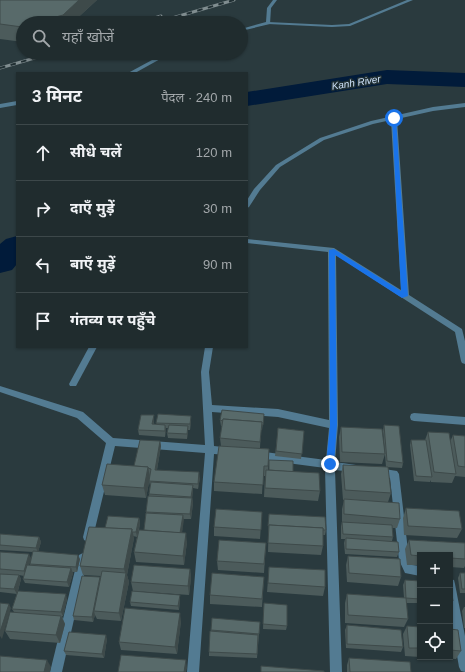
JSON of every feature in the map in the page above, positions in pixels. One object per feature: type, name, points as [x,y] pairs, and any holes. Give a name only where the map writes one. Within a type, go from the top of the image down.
[{"type":"street","points":[[268,23],[269,8],[275,0]]},
{"type":"street","points":[[248,28],[268,23],[326,26],[350,25],[410,0]]},
{"type":"street","points":[[134,72],[156,60]]},
{"type":"street","points":[[0,106],[16,103]]},
{"type":"street","points":[[248,204],[256,189],[278,166],[322,139],[371,123],[433,109],[465,105]]},
{"type":"street","points":[[394,118],[405,296]]},
{"type":"street","points":[[248,241],[332,250],[458,331],[465,361]]},
{"type":"street","points":[[332,250],[334,425],[330,464],[336,672]]},
{"type":"street","points":[[73,384],[92,348]]},
{"type":"street","points":[[193,672],[210,449],[205,372],[209,348]]},
{"type":"street","points":[[0,389],[80,415],[111,442],[210,449],[330,464],[394,474],[404,560],[409,569],[417,570]]},
{"type":"street","points":[[208,408],[278,413],[334,425]]},
{"type":"street","points":[[414,417],[465,421]]},
{"type":"street","points":[[56,672],[111,442]]},
{"type":"street","points":[[451,588],[465,667]]},
{"type":"building","points":[[0,0],[79,0],[63,15],[16,16],[16,26],[0,24]]},
{"type":"building","points":[[222,410],[264,414],[263,425],[261,425],[262,422],[220,420]]},
{"type":"building","points":[[158,414],[191,416],[190,424],[156,423]]},
{"type":"building","points":[[141,415],[154,415],[152,424],[165,425],[165,431],[138,430]]},
{"type":"building","points":[[223,419],[262,422],[260,442],[220,438]]},
{"type":"building","points":[[169,425],[188,426],[187,434],[167,433]]},
{"type":"building","points":[[384,425],[399,426],[403,463],[387,461]]},
{"type":"building","points":[[341,427],[382,429],[385,454],[342,452]]},
{"type":"building","points":[[278,428],[304,431],[302,454],[276,451]]},
{"type":"building","points":[[428,432],[449,433],[456,474],[434,472]]},
{"type":"building","points":[[453,435],[465,436],[465,467],[458,466]]},
{"type":"building","points":[[140,440],[160,441],[155,470],[199,472],[198,484],[149,481],[151,469],[148,467],[134,466]]},
{"type":"building","points":[[411,440],[426,440],[432,477],[416,476]]},
{"type":"building","points":[[219,446],[269,449],[268,466],[264,466],[263,485],[214,482]]},
{"type":"building","points":[[269,460],[293,461],[293,472],[269,470]]},
{"type":"building","points":[[107,464],[148,467],[144,488],[102,485]]},
{"type":"building","points":[[343,465],[388,467],[391,493],[345,490]]},
{"type":"building","points":[[266,470],[319,473],[320,491],[265,488]]},
{"type":"building","points":[[151,482],[193,485],[191,497],[149,494]]},
{"type":"building","points":[[148,496],[192,498],[190,514],[146,512]]},
{"type":"building","points":[[344,499],[399,503],[400,519],[344,514]]},
{"type":"building","points":[[406,508],[459,511],[462,529],[408,526]]},
{"type":"building","points":[[216,509],[262,512],[261,530],[214,527]]},
{"type":"building","points":[[146,513],[183,515],[180,533],[144,530]]},
{"type":"building","points":[[269,514],[325,517],[326,530],[323,530],[323,528],[268,526]]},
{"type":"building","points":[[108,516],[139,518],[136,532],[132,532],[132,529],[105,528]]},
{"type":"building","points":[[342,522],[392,525],[393,537],[343,534]]},
{"type":"building","points":[[269,525],[323,528],[323,546],[268,543]]},
{"type":"building","points":[[89,527],[132,529],[124,569],[80,566]]},
{"type":"building","points":[[139,530],[186,533],[183,556],[134,552]]},
{"type":"building","points":[[0,534],[39,537],[36,548],[0,545]]},
{"type":"building","points":[[346,538],[398,542],[399,552],[346,549]]},
{"type":"building","points":[[219,540],[266,543],[264,564],[217,561]]},
{"type":"building","points":[[409,540],[465,543],[465,559],[453,558],[453,552],[417,552],[417,556],[411,555]]},
{"type":"building","points":[[33,551],[78,555],[76,567],[30,564]]},
{"type":"building","points":[[0,552],[29,554],[24,571],[0,569]]},
{"type":"building","points":[[348,556],[400,559],[401,577],[349,573]]},
{"type":"building","points":[[27,565],[71,568],[67,582],[23,579]]},
{"type":"building","points":[[134,565],[190,569],[188,586],[131,582]]},
{"type":"building","points":[[269,567],[325,570],[325,587],[268,583]]},
{"type":"building","points":[[102,571],[126,573],[119,613],[94,611]]},
{"type":"building","points":[[212,573],[264,577],[262,599],[210,595]]},
{"type":"building","points":[[460,573],[465,573],[465,589],[462,589]]},
{"type":"building","points":[[0,574],[19,575],[14,589],[0,588]]},
{"type":"building","points":[[82,576],[100,577],[92,617],[73,616]]},
{"type":"building","points":[[405,580],[417,581],[417,599],[406,598]]},
{"type":"building","points":[[18,591],[66,594],[61,612],[12,609]]},
{"type":"building","points":[[132,591],[180,595],[178,606],[130,602]]},
{"type":"building","points":[[347,594],[406,598],[408,619],[348,615]]},
{"type":"building","points":[[0,603],[9,604],[0,632]]},
{"type":"building","points":[[264,603],[287,605],[287,626],[263,624]]},
{"type":"building","points":[[125,608],[180,613],[175,647],[119,642]]},
{"type":"building","points":[[10,612],[61,616],[56,635],[5,631]]},
{"type":"building","points":[[212,618],[260,622],[259,634],[211,630]]},
{"type":"building","points":[[347,625],[401,630],[403,647],[347,644]]},
{"type":"building","points":[[407,626],[417,627],[417,648],[409,648]]},
{"type":"building","points":[[453,629],[458,630],[461,651],[453,650]]},
{"type":"building","points":[[210,631],[258,635],[257,654],[209,652]]},
{"type":"building","points":[[69,632],[106,635],[102,654],[64,651]]},
{"type":"building","points":[[121,655],[186,660],[184,672],[118,672]]},
{"type":"building","points":[[0,656],[47,660],[44,672],[0,672]]},
{"type":"building","points":[[349,658],[410,662],[411,672],[350,672]]},
{"type":"building","points":[[261,666],[324,671],[324,672],[261,672]]},
{"type":"waterway","name":"Kanh River","points":[[248,99],[387,77],[465,80]]},
{"type":"waterway","name":"Kanh River","points":[[0,262],[16,247]]},
{"type":"railway","points":[[179,16],[234,0]]},
{"type":"railway","points":[[0,68],[28,60]]},
{"type":"route","points":[[330,464],[334,425],[332,250],[405,296],[394,118]]}]
